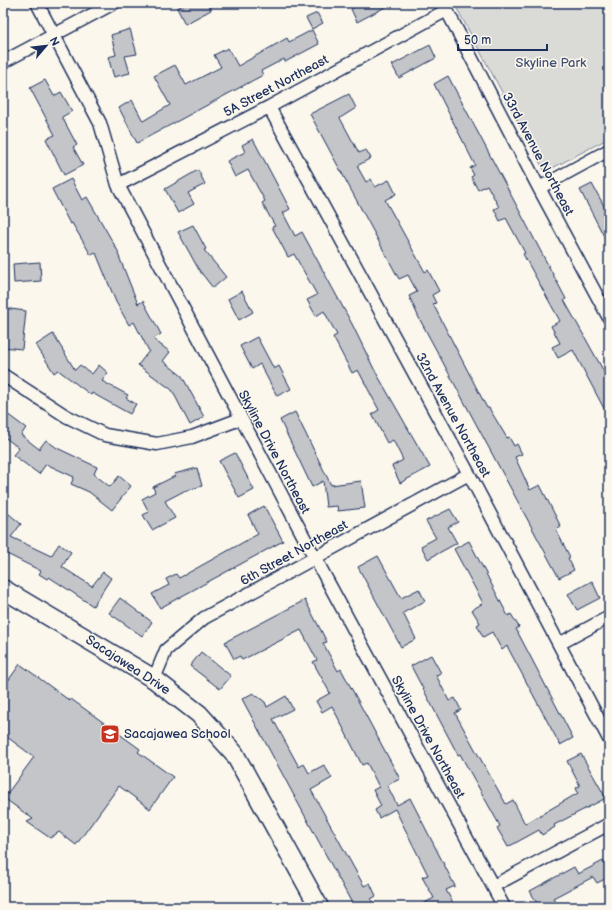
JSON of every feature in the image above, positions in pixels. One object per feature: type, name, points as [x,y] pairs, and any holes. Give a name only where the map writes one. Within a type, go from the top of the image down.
[{"type":"street","name":"Skyline Drive Northeast","points":[[37,3],[55,34],[100,123],[118,185],[240,419],[504,907]]},
{"type":"street","points":[[3,62],[114,3]]},
{"type":"street","name":"5A Street Northeast","points":[[118,185],[269,107],[445,6]]},
{"type":"street","name":"33rd Avenue Northeast","points":[[445,6],[539,188],[609,318]]},
{"type":"street","name":"32nd Avenue Northeast","points":[[269,107],[469,474],[609,739]]},
{"type":"street","points":[[539,188],[609,150]]},
{"type":"street","points":[[3,375],[66,416],[105,435],[157,444],[192,438],[240,419]]},
{"type":"street","name":"6th Street Northeast","points":[[154,679],[166,650],[204,618],[469,474]]},
{"type":"street","name":"Sacajawea Drive","points":[[3,589],[154,679],[198,714],[234,753],[319,907]]},
{"type":"street","points":[[559,644],[609,617]]},
{"type":"street","points":[[493,886],[609,824]]},
{"type":"green space","name":"Skyline Park","points":[[454,3],[609,3],[609,138],[545,172]]},
{"type":"building","points":[[187,3],[208,3],[211,10],[185,24],[177,8]]},
{"type":"building","points":[[363,3],[393,3],[357,22],[351,9]]},
{"type":"building","points":[[317,13],[323,23],[312,29],[306,18]]},
{"type":"building","points":[[130,29],[137,54],[125,56],[130,73],[114,77],[108,57],[116,55],[111,35]]},
{"type":"building","points":[[312,30],[319,44],[285,62],[284,59],[261,71],[263,75],[137,143],[119,108],[132,100],[143,121],[170,105],[154,76],[175,65],[186,85],[221,67],[214,55],[228,48],[238,66],[287,38],[289,42]]},
{"type":"building","points":[[430,45],[436,58],[399,78],[392,65]]},
{"type":"building","points":[[448,76],[566,299],[564,300],[607,377],[606,378],[609,384],[609,418],[573,350],[558,358],[552,347],[560,343],[551,326],[560,321],[523,254],[525,253],[506,218],[500,221],[494,209],[499,207],[487,185],[478,190],[471,177],[474,175],[470,168],[475,165],[434,84]]},
{"type":"building","points":[[45,80],[54,96],[61,92],[72,111],[62,117],[77,145],[73,147],[83,165],[64,175],[46,139],[55,135],[30,88]]},
{"type":"building","points":[[349,94],[356,108],[340,118],[359,153],[366,150],[371,158],[357,166],[366,182],[371,179],[375,187],[389,180],[396,194],[385,200],[425,272],[428,270],[439,291],[432,295],[436,303],[433,304],[487,408],[489,408],[507,438],[509,437],[514,446],[517,444],[522,454],[515,457],[530,490],[540,485],[561,527],[556,530],[570,557],[568,558],[574,570],[559,578],[419,318],[409,296],[417,292],[408,275],[399,279],[310,114]]},
{"type":"building","points":[[253,139],[290,209],[283,213],[295,236],[302,232],[352,324],[374,369],[430,467],[400,483],[392,466],[403,460],[393,440],[387,443],[372,414],[379,410],[358,370],[352,373],[333,337],[337,335],[324,311],[316,316],[307,300],[317,295],[294,254],[288,257],[272,227],[275,226],[262,203],[265,201],[248,170],[235,177],[227,161],[245,152],[242,145]]},
{"type":"building","points":[[198,170],[205,184],[188,193],[194,204],[178,213],[165,189]]},
{"type":"building","points":[[71,179],[82,200],[87,197],[119,253],[118,254],[138,304],[143,301],[161,334],[153,339],[170,352],[163,361],[182,376],[204,417],[190,425],[172,390],[138,365],[149,351],[134,322],[129,325],[116,302],[96,253],[91,255],[72,223],[70,224],[52,189]]},
{"type":"building","points":[[592,184],[609,215],[609,246],[580,190]]},
{"type":"building","points":[[193,225],[206,249],[204,250],[226,277],[213,288],[199,270],[178,232]]},
{"type":"building","points":[[40,262],[41,281],[14,283],[13,264]]},
{"type":"building","points":[[242,291],[253,312],[239,320],[228,299]]},
{"type":"building","points":[[3,308],[26,311],[22,349],[3,347]]},
{"type":"building","points":[[53,334],[75,370],[80,365],[92,374],[99,365],[108,373],[102,381],[128,395],[126,398],[136,404],[130,414],[92,393],[91,395],[58,370],[54,373],[36,345]]},
{"type":"building","points":[[257,337],[274,369],[279,366],[291,389],[277,396],[260,364],[252,369],[240,346]]},
{"type":"building","points":[[3,411],[26,428],[21,435],[39,449],[46,440],[57,448],[97,467],[94,474],[110,487],[119,476],[131,486],[112,510],[89,492],[71,484],[74,477],[46,464],[39,474],[13,455],[19,448],[3,436]]},
{"type":"building","points":[[295,412],[331,485],[361,481],[365,508],[338,511],[337,506],[326,507],[323,481],[312,487],[280,420]]},
{"type":"building","points":[[235,453],[254,490],[239,498],[219,461]]},
{"type":"building","points":[[197,468],[202,486],[184,491],[165,501],[175,518],[152,530],[143,515],[149,512],[142,499],[155,492],[153,487],[175,476],[174,474]]},
{"type":"building","points":[[264,506],[283,541],[160,608],[152,594],[169,585],[166,579],[176,574],[179,578],[258,534],[248,515]]},
{"type":"building","points":[[3,509],[21,524],[11,537],[51,556],[59,544],[71,552],[62,567],[92,586],[103,572],[111,578],[93,606],[49,577],[47,579],[39,574],[41,571],[3,552]]},
{"type":"building","points":[[450,509],[458,522],[448,527],[457,543],[428,559],[421,546],[436,538],[426,521]]},
{"type":"building","points":[[469,541],[508,616],[511,614],[519,627],[516,629],[573,738],[560,745],[507,646],[502,650],[492,632],[483,637],[477,625],[480,623],[472,610],[483,603],[454,549]]},
{"type":"building","points":[[378,556],[401,598],[419,589],[425,601],[403,613],[416,639],[401,647],[358,567]]},
{"type":"building","points":[[592,581],[600,598],[577,610],[568,594]]},
{"type":"building","points":[[120,598],[152,622],[142,636],[109,613]]},
{"type":"building","points":[[305,600],[327,642],[323,643],[338,671],[341,669],[400,779],[387,785],[397,805],[410,798],[455,886],[446,890],[453,903],[446,907],[417,907],[434,898],[422,877],[428,875],[395,809],[379,818],[375,810],[381,806],[373,790],[379,787],[367,763],[362,765],[332,706],[322,712],[316,701],[330,693],[313,662],[317,660],[301,630],[242,660],[240,656],[234,659],[225,642]]},
{"type":"building","points":[[201,652],[231,676],[220,689],[190,666]]},
{"type":"building","points":[[431,655],[441,673],[436,675],[449,701],[455,698],[461,710],[455,713],[476,751],[506,804],[513,800],[525,824],[578,793],[576,788],[580,786],[567,761],[581,754],[606,798],[554,825],[555,827],[542,835],[539,830],[508,847],[497,828],[500,826],[460,754],[458,755],[411,666]]},
{"type":"building","points":[[20,664],[70,701],[71,699],[140,749],[138,752],[173,777],[150,809],[119,786],[76,845],[59,832],[50,838],[27,822],[33,819],[4,798],[34,757],[3,734],[3,688]]},
{"type":"building","points":[[253,693],[265,702],[267,707],[286,696],[293,709],[273,719],[299,767],[304,764],[309,773],[324,765],[332,778],[311,790],[364,886],[370,883],[376,896],[371,899],[375,907],[354,907],[242,699]]},
{"type":"building","points":[[603,861],[609,873],[609,877],[597,883],[593,877],[553,898],[558,907],[539,907],[530,891],[574,867],[578,874]]},
{"type":"place","name":"Sacajawea School","points":[[110,734]]}]
